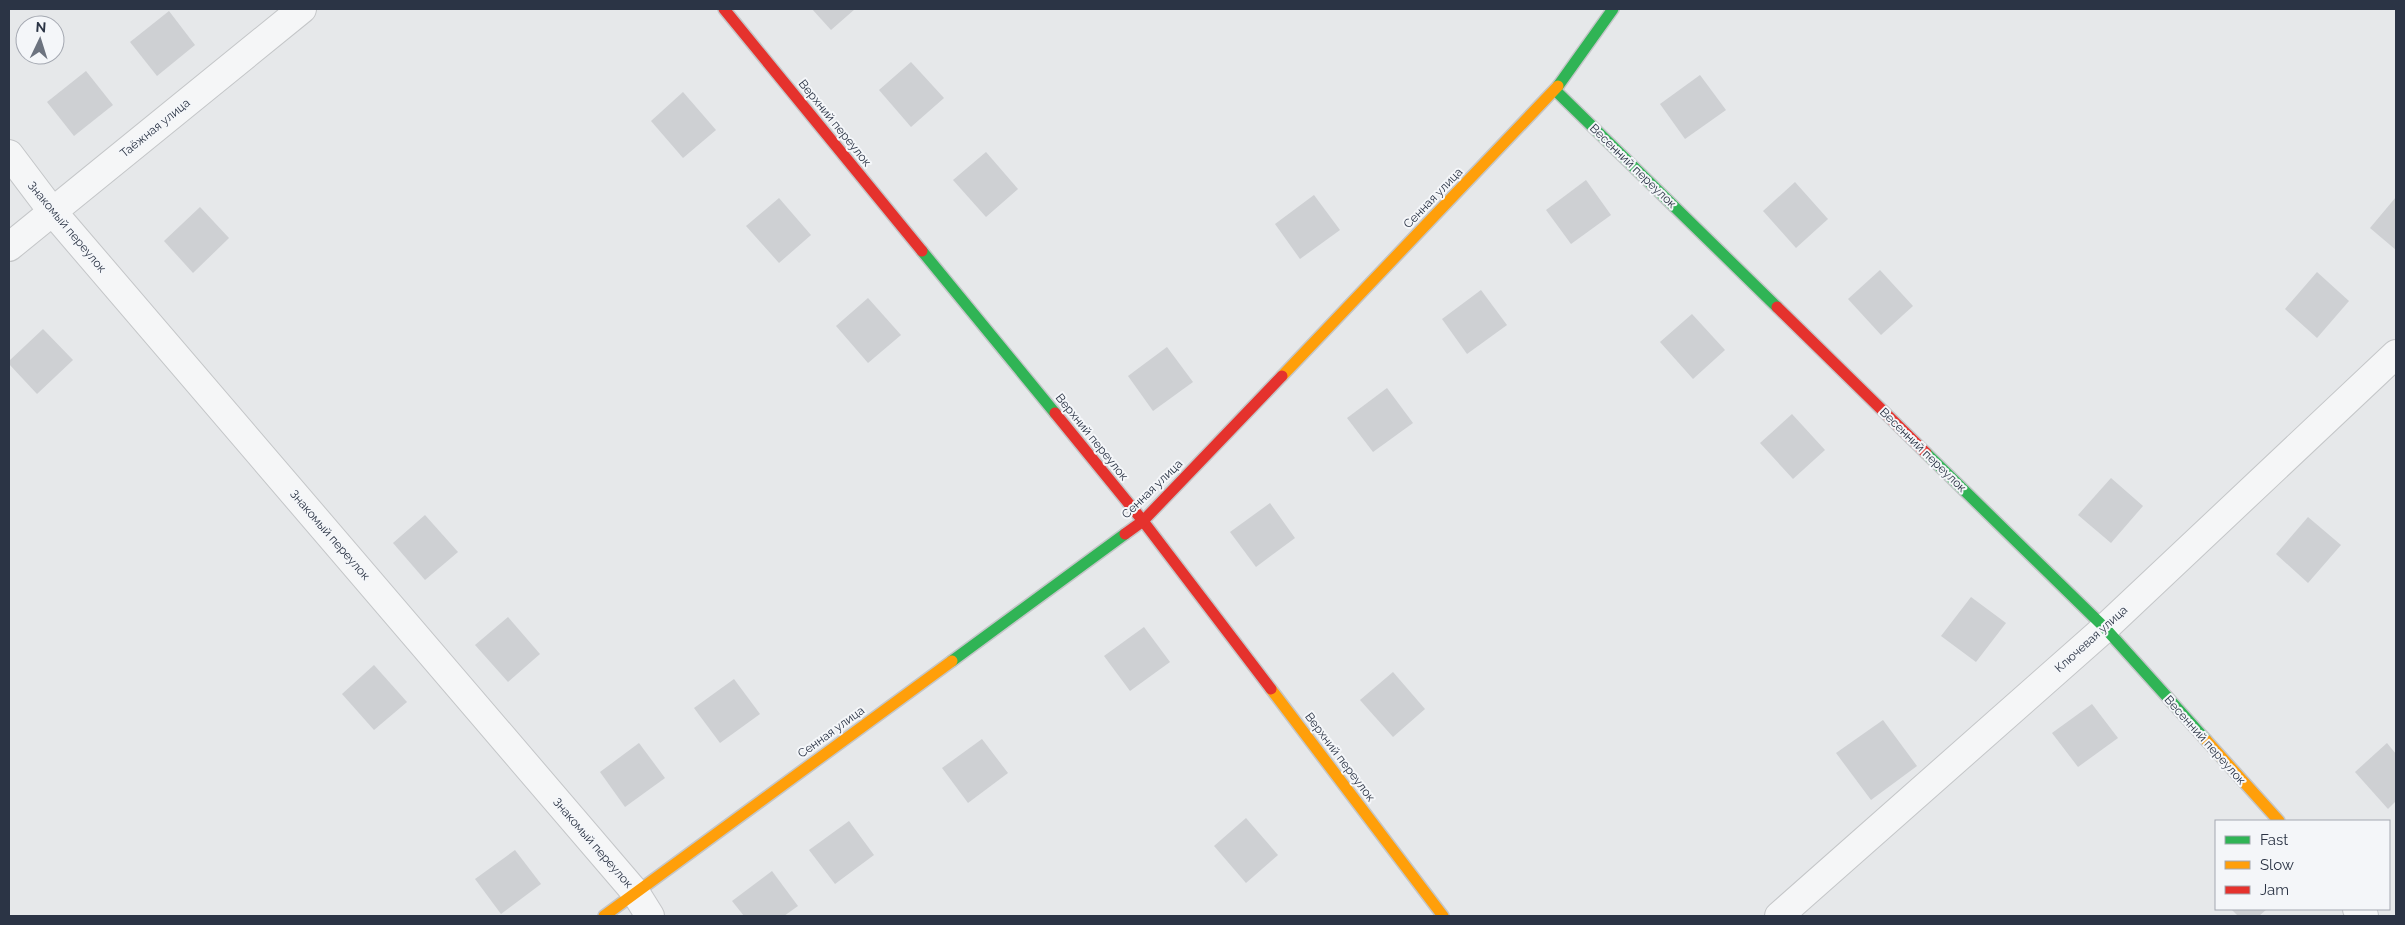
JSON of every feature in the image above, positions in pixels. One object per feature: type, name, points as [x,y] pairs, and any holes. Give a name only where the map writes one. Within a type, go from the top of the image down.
[{"type":"street","name":"Таёжная улица","points":[[9,247],[302,9]]},
{"type":"street","name":"Верхний переулок","points":[[724,9],[1143,521],[1443,916]]},
{"type":"street","name":"Сенная улица","points":[[604,916],[1143,521],[1555,90],[1613,9]]},
{"type":"street","name":"Весенний переулок","points":[[1555,90],[2105,628],[2278,820]]},
{"type":"street","name":"Знакомый переулок","points":[[9,154],[52,211],[635,892],[650,916]]},
{"type":"street","name":"Ключевая улица","points":[[1778,916],[2105,628],[2396,354]]},
{"type":"building","points":[[812,9],[855,9],[831,30]]},
{"type":"building","points":[[169,11],[195,45],[157,76],[130,42]]},
{"type":"building","points":[[911,62],[944,98],[911,127],[879,90]]},
{"type":"building","points":[[86,71],[113,105],[74,136],[47,102]]},
{"type":"building","points":[[1700,75],[1726,110],[1685,139],[1660,104]]},
{"type":"building","points":[[683,92],[716,130],[683,158],[651,121]]},
{"type":"building","points":[[986,152],[1018,189],[986,217],[953,180]]},
{"type":"building","points":[[1586,180],[1611,215],[1571,244],[1546,210]]},
{"type":"building","points":[[1795,182],[1828,219],[1796,248],[1763,211]]},
{"type":"building","points":[[1314,195],[1340,230],[1300,259],[1275,224]]},
{"type":"building","points":[[2396,197],[2396,250],[2370,228]]},
{"type":"building","points":[[779,198],[811,235],[779,263],[746,226]]},
{"type":"building","points":[[200,207],[229,238],[193,273],[164,241]]},
{"type":"building","points":[[1880,270],[1913,306],[1881,335],[1848,299]]},
{"type":"building","points":[[2317,272],[2349,301],[2317,338],[2285,309]]},
{"type":"building","points":[[1481,290],[1507,325],[1467,354],[1442,319]]},
{"type":"building","points":[[868,298],[901,335],[868,363],[836,326]]},
{"type":"building","points":[[1692,314],[1725,350],[1693,379],[1660,342]]},
{"type":"building","points":[[43,329],[73,360],[37,394],[9,364],[9,361]]},
{"type":"building","points":[[1167,347],[1193,382],[1153,411],[1128,376]]},
{"type":"building","points":[[1387,388],[1413,423],[1373,452],[1347,418]]},
{"type":"building","points":[[1792,414],[1825,450],[1793,479],[1760,443]]},
{"type":"building","points":[[2111,478],[2143,506],[2111,543],[2078,515]]},
{"type":"building","points":[[1270,503],[1295,538],[1256,567],[1230,532]]},
{"type":"building","points":[[425,515],[458,552],[425,580],[393,543]]},
{"type":"building","points":[[2308,517],[2341,545],[2308,583],[2276,554]]},
{"type":"building","points":[[1971,597],[2006,623],[1976,662],[1941,636]]},
{"type":"building","points":[[508,617],[540,654],[508,682],[475,645]]},
{"type":"building","points":[[1144,627],[1170,662],[1130,691],[1104,656]]},
{"type":"building","points":[[374,665],[407,702],[374,730],[342,694]]},
{"type":"building","points":[[1393,672],[1425,709],[1393,737],[1360,700]]},
{"type":"building","points":[[734,679],[760,714],[720,743],[694,708]]},
{"type":"building","points":[[2092,704],[2118,738],[2078,767],[2052,733]]},
{"type":"building","points":[[1883,720],[1917,766],[1871,800],[1836,753]]},
{"type":"building","points":[[982,739],[1008,773],[968,803],[942,768]]},
{"type":"building","points":[[639,743],[665,778],[625,807],[600,772]]},
{"type":"building","points":[[2387,743],[2396,754],[2396,801],[2388,809],[2355,772]]},
{"type":"building","points":[[1246,818],[1278,855],[1246,883],[1214,846]]},
{"type":"building","points":[[849,821],[874,855],[835,884],[809,850]]},
{"type":"building","points":[[515,850],[541,884],[501,914],[475,879]]},
{"type":"building","points":[[772,871],[798,906],[784,916],[744,916],[732,901]]},
{"type":"building","points":[[2232,910],[2266,910],[2259,916],[2238,916]]},
{"type":"traffic: fast","points":[[1558,86],[1613,9]]},
{"type":"traffic: fast","points":[[1555,90],[1777,307]]},
{"type":"traffic: fast","points":[[922,251],[1055,413]]},
{"type":"traffic: fast","points":[[1926,453],[2105,628],[2206,740]]},
{"type":"traffic: fast","points":[[952,661],[1125,534]]},
{"type":"traffic: slow","points":[[1282,376],[1558,86]]},
{"type":"traffic: slow","points":[[604,916],[952,661]]},
{"type":"traffic: slow","points":[[1271,689],[1443,916]]},
{"type":"traffic: slow","points":[[2206,740],[2278,820]]},
{"type":"traffic: jam","points":[[724,9],[922,251]]},
{"type":"traffic: jam","points":[[1777,307],[1926,453]]},
{"type":"traffic: jam","points":[[1125,534],[1143,521],[1282,376]]},
{"type":"traffic: jam","points":[[1055,413],[1143,521],[1271,689]]}]
